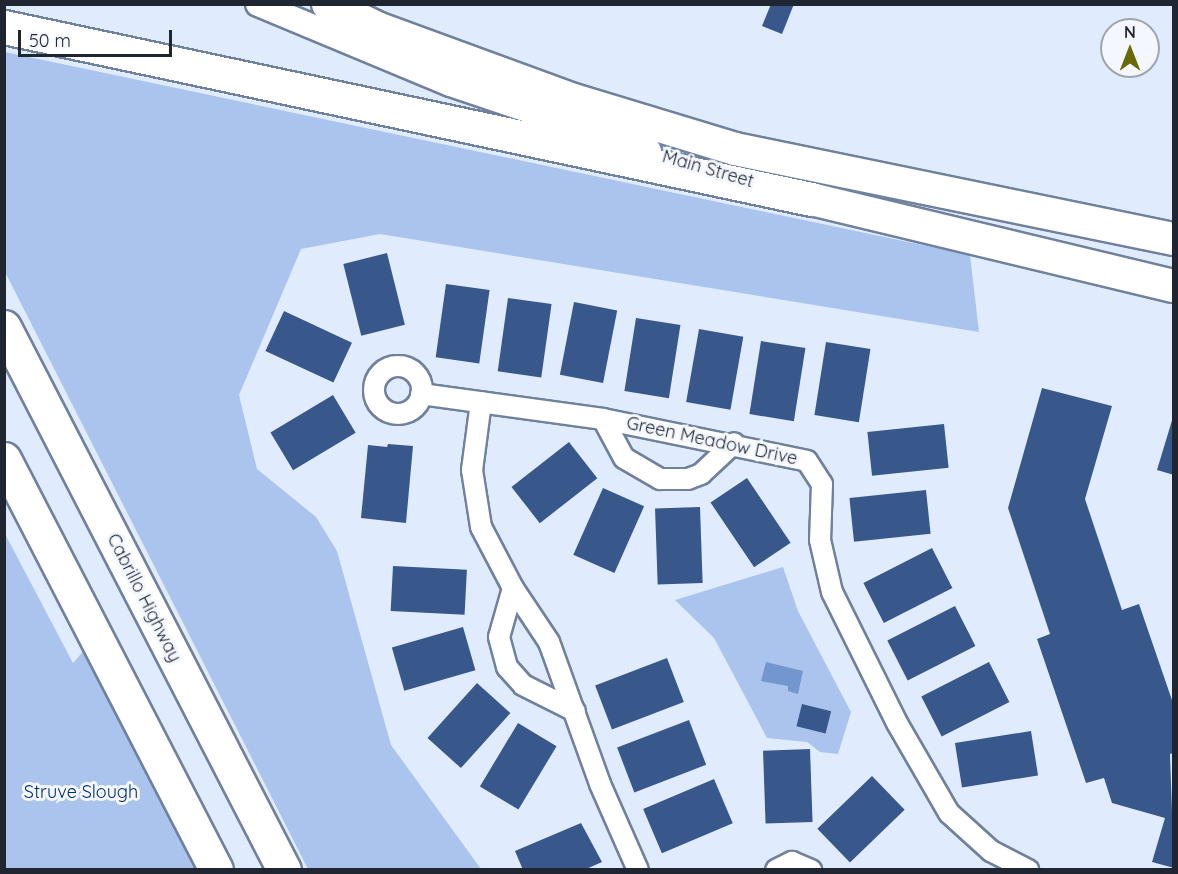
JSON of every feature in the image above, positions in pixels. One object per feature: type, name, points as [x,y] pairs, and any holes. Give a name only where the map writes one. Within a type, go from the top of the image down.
[{"type":"highway","points":[[4,27],[812,199]]},
{"type":"highway","name":"Cabrillo Highway","points":[[4,327],[284,870]]},
{"type":"highway","points":[[4,459],[216,870]]},
{"type":"main road","name":"Main Street","points":[[328,4],[377,28],[574,100],[735,149],[1173,239]]},
{"type":"main road","name":"Main Street","points":[[812,199],[1173,286]]},
{"type":"street","name":"Main Street","points":[[258,4],[492,99],[812,199]]},
{"type":"street","points":[[343,4],[377,28]]},
{"type":"street","name":"Green Meadow Drive","points":[[421,394],[603,419],[734,443],[799,456],[825,469],[822,484],[820,540],[827,576],[897,723],[940,802],[954,819],[991,850],[1028,870]]},
{"type":"street","points":[[482,402],[472,470],[475,507],[488,544],[513,588],[549,642],[604,794],[638,870]]},
{"type":"street","points":[[603,419],[624,458],[646,475],[660,479],[688,479],[701,474],[734,443]]},
{"type":"street","points":[[513,588],[499,637],[507,666],[523,685],[575,711]]},
{"type":"street","points":[[776,870],[792,862],[812,870]]},
{"type":"green space","points":[[5,52],[970,255],[979,332],[380,234],[301,249],[239,395],[257,469],[316,517],[337,551],[391,745],[481,869],[308,869],[5,272]]},
{"type":"green space","name":"Struve Slough","points":[[4,532],[73,663],[94,639],[198,869],[5,869]]},
{"type":"green space","points":[[783,567],[798,611],[851,712],[838,754],[820,752],[807,742],[767,738],[714,638],[675,600]]},
{"type":"shaded area","points":[[766,662],[803,671],[798,694],[788,691],[788,686],[761,681]]},
{"type":"building","points":[[771,4],[794,4],[782,34],[762,26]]},
{"type":"building","points":[[387,253],[405,325],[361,336],[343,264]]},
{"type":"building","points":[[446,284],[490,290],[479,363],[436,357]]},
{"type":"building","points":[[508,298],[552,304],[541,377],[498,371]]},
{"type":"building","points":[[574,302],[617,310],[603,383],[560,375]]},
{"type":"building","points":[[284,311],[352,343],[333,383],[265,351]]},
{"type":"building","points":[[636,318],[680,325],[669,398],[624,391]]},
{"type":"building","points":[[699,329],[743,337],[730,410],[686,402]]},
{"type":"building","points":[[761,341],[805,348],[794,421],[749,414]]},
{"type":"building","points":[[826,342],[870,349],[859,422],[814,415]]},
{"type":"building","points":[[1042,388],[1112,406],[1085,499],[1122,610],[1139,604],[1174,706],[1174,753],[1170,754],[1174,868],[1152,862],[1165,818],[1112,803],[1104,778],[1086,783],[1037,639],[1050,634],[1008,508]]},
{"type":"building","points":[[333,395],[356,433],[293,470],[270,433]]},
{"type":"building","points":[[1174,417],[1174,475],[1157,470]]},
{"type":"building","points":[[944,424],[949,468],[872,476],[867,432]]},
{"type":"building","points":[[569,442],[597,478],[540,523],[511,487]]},
{"type":"building","points":[[388,444],[413,446],[406,523],[361,518],[368,445],[387,447]]},
{"type":"building","points":[[747,478],[791,543],[754,567],[711,503]]},
{"type":"building","points":[[603,488],[644,506],[614,573],[573,555]]},
{"type":"building","points":[[926,490],[931,534],[854,542],[849,498]]},
{"type":"building","points":[[700,507],[703,583],[658,585],[655,509]]},
{"type":"building","points":[[932,548],[952,588],[884,623],[863,583]]},
{"type":"building","points":[[393,566],[467,570],[465,615],[391,611]]},
{"type":"building","points":[[955,606],[975,646],[908,681],[887,641]]},
{"type":"building","points":[[463,627],[475,670],[404,691],[392,647]]},
{"type":"building","points":[[667,658],[684,702],[612,729],[595,686]]},
{"type":"building","points":[[989,662],[1009,702],[942,737],[921,697]]},
{"type":"building","points":[[477,683],[510,713],[461,768],[427,738]]},
{"type":"building","points":[[802,704],[831,711],[826,734],[796,726]]},
{"type":"building","points":[[689,720],[706,765],[634,792],[617,748]]},
{"type":"building","points":[[518,723],[557,746],[518,810],[480,786]]},
{"type":"building","points":[[1031,731],[1038,775],[962,787],[955,743]]},
{"type":"building","points":[[810,749],[813,822],[766,824],[763,751]]},
{"type":"building","points":[[872,776],[905,810],[850,863],[817,829]]},
{"type":"building","points":[[714,779],[733,823],[662,853],[643,809]]},
{"type":"building","points":[[581,823],[602,862],[584,870],[523,870],[515,851]]}]
